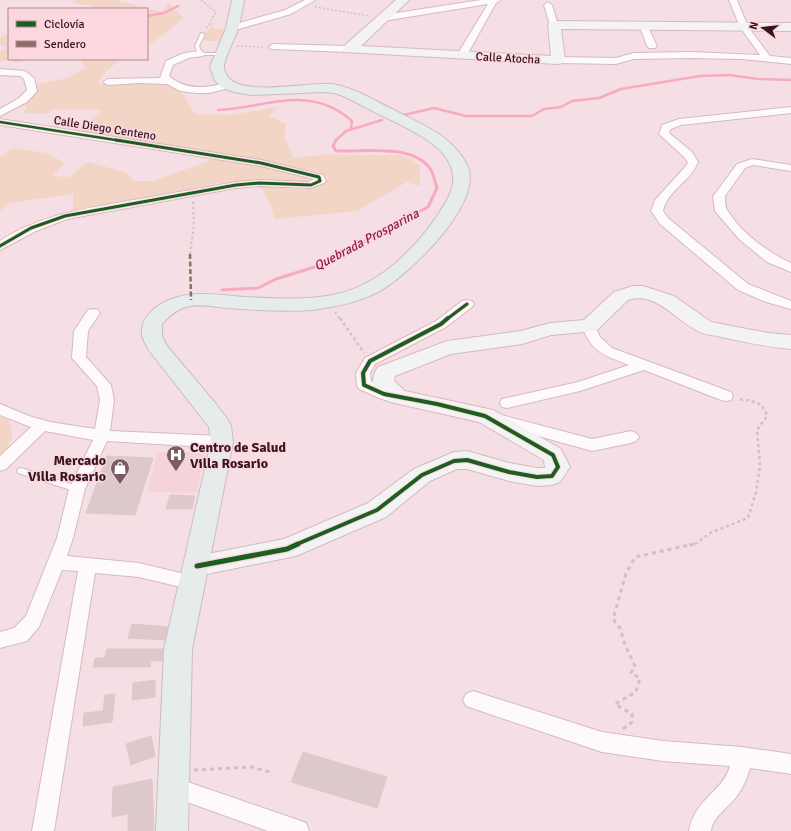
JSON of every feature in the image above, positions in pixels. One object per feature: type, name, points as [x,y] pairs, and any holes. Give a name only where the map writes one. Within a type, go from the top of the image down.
[{"type":"main road","points":[[172,831],[178,649],[222,442],[220,426],[208,409],[158,349],[152,336],[152,323],[160,312],[171,306],[191,300],[293,304],[326,302],[355,295],[383,281],[409,260],[442,223],[461,190],[462,174],[455,158],[437,140],[410,124],[348,94],[337,90],[324,88],[255,92],[229,85],[221,80],[217,74],[217,67],[226,43],[238,0]]},
{"type":"street","points":[[226,43],[274,16],[311,0]]},
{"type":"street","points":[[349,49],[403,0]]},
{"type":"street","points":[[734,0],[744,27],[767,58]]},
{"type":"street","points":[[383,18],[494,2]]},
{"type":"street","points":[[462,55],[494,2]]},
{"type":"street","points":[[548,5],[554,25],[558,60]]},
{"type":"street","points":[[554,25],[644,27],[791,27]]},
{"type":"street","points":[[644,27],[652,46]]},
{"type":"street","name":"Calle Atocha","points":[[274,47],[349,49],[558,60],[616,61],[634,56],[690,55],[767,58],[791,61]]},
{"type":"street","points":[[200,54],[187,55],[169,63],[164,77],[177,86],[195,90],[211,90],[229,85]]},
{"type":"street","points":[[0,72],[22,73],[29,78],[32,91],[23,100],[3,109]]},
{"type":"street","points":[[108,82],[140,80],[170,81]]},
{"type":"street","points":[[791,110],[679,122],[666,127],[664,134],[671,142],[691,156],[693,162],[691,167],[659,202],[657,211],[664,221],[743,287],[771,299],[791,305]]},
{"type":"street","name":"Calle Diego Centeno","points":[[0,122],[261,163],[319,176],[320,181],[311,185],[259,183],[236,185],[191,193]]},
{"type":"street","points":[[791,168],[752,162],[741,166],[719,196],[721,211],[743,236],[771,259],[791,268]]},
{"type":"street","points":[[0,246],[20,232],[44,222],[66,216],[191,193]]},
{"type":"street","points":[[398,397],[383,383],[385,372],[404,366],[447,348],[522,337],[550,329],[589,326],[621,296],[633,292],[643,292],[667,300],[705,327],[768,340],[791,342]]},
{"type":"street","points":[[467,304],[441,324],[370,361],[363,373],[364,385],[384,394],[485,416],[592,445],[631,437]]},
{"type":"street","points":[[0,640],[20,635],[33,621],[65,538],[77,489],[102,436],[107,400],[104,385],[79,358],[81,331],[93,313]]},
{"type":"street","points":[[589,326],[594,339],[607,351],[726,396]]},
{"type":"street","points":[[507,403],[580,386],[644,365]]},
{"type":"street","points":[[0,409],[41,426],[102,436],[222,442]]},
{"type":"street","points":[[56,562],[195,574],[287,549],[377,510],[422,475],[454,461],[467,460],[509,472],[537,477],[552,476],[558,467],[553,455],[485,416]]},
{"type":"street","points":[[0,465],[41,426]]},
{"type":"street","points":[[43,831],[88,565]]},
{"type":"street","points":[[473,700],[602,742],[663,751],[791,764]]},
{"type":"street","points":[[700,831],[710,806],[724,795],[734,783],[742,758]]},
{"type":"street","points":[[173,779],[298,831]]},
{"type":"lane","points":[[203,34],[197,46],[200,54],[226,43]]},
{"type":"lane","points":[[21,471],[77,489]]},
{"type":"path","points":[[200,0],[216,12],[203,34]]},
{"type":"path","points":[[301,5],[383,18]]},
{"type":"path","points":[[226,43],[274,47]]},
{"type":"path","points":[[190,254],[194,225],[193,200],[191,193]]},
{"type":"path","points":[[326,302],[335,312],[370,361]]},
{"type":"path","points":[[602,742],[606,737],[623,730],[632,722],[632,714],[615,704],[636,692],[640,678],[631,673],[635,666],[624,643],[624,635],[619,623],[613,619],[626,574],[636,557],[695,544],[710,533],[748,518],[756,492],[760,466],[757,430],[766,416],[765,409],[760,402],[726,396]]},
{"type":"path","points":[[173,779],[252,767],[274,772]]},
{"type":"shaded area","points":[[76,0],[115,0],[146,8],[93,8],[92,6],[72,3]]},
{"type":"shaded area","points":[[169,3],[184,18],[148,44],[148,8],[162,12]]},
{"type":"shaded area","points":[[215,21],[213,27],[216,29],[228,29],[223,41],[205,41],[203,39]]},
{"type":"shaded area","points":[[8,33],[8,60],[0,62],[0,51],[6,48],[0,44],[0,37]]},
{"type":"shaded area","points":[[12,60],[27,60],[16,63]]},
{"type":"shaded area","points":[[82,60],[119,60],[105,73],[98,84],[119,83],[169,85],[183,94],[195,114],[230,115],[277,107],[269,116],[286,124],[285,138],[293,158],[331,154],[400,155],[410,158],[420,166],[420,186],[407,182],[357,211],[275,219],[260,185],[305,189],[322,184],[328,178],[322,173],[269,162],[77,131],[103,110],[52,109],[47,114],[24,113],[27,106],[11,106],[40,84],[67,78],[86,68]]},
{"type":"shaded area","points":[[12,148],[47,153],[65,163],[52,176],[69,177],[88,162],[127,173],[134,181],[153,181],[214,159],[261,165],[312,179],[298,184],[257,180],[214,184],[73,213],[73,194],[10,203],[0,211],[0,157]]},
{"type":"shaded area","points":[[0,417],[10,421],[12,438],[0,460]]},
{"type":"shaded area","name":"Centro de Salud Villa Rosario","points":[[157,452],[205,452],[196,493],[147,492]]},
{"type":"building","name":"Mercado Villa Rosario","points":[[107,456],[153,458],[135,515],[86,513]]},
{"type":"building","points":[[170,495],[195,496],[192,509],[166,509]]},
{"type":"building","points":[[132,624],[168,627],[164,640],[128,638]]},
{"type":"building","points":[[107,649],[166,649],[164,661],[151,661],[150,667],[93,667],[95,658],[105,658]]},
{"type":"building","points":[[155,680],[155,697],[132,700],[133,683]]},
{"type":"building","points":[[115,694],[112,722],[83,726],[84,713],[103,711],[105,695]]},
{"type":"building","points":[[151,736],[155,756],[131,765],[126,744]]},
{"type":"building","points":[[303,752],[387,777],[377,808],[291,782]]},
{"type":"building","points":[[152,779],[154,831],[128,831],[128,814],[112,817],[113,787]]},
{"type":"waterway","points":[[148,16],[164,13],[178,6]]},
{"type":"waterway","name":"Quebrada Prosparina","points":[[399,116],[434,108],[466,116],[532,116],[544,109],[561,107],[572,101],[599,98],[621,89],[700,76],[729,75],[758,79],[791,80]]},
{"type":"waterway","points":[[218,110],[287,100],[304,100],[320,103],[336,110],[352,121],[351,128]]},
{"type":"waterway","name":"Quebrada Prosparina","points":[[336,140],[346,131],[382,120]]},
{"type":"waterway","name":"Quebrada Prosparina","points":[[222,290],[258,288],[276,279],[321,265],[428,207],[437,188],[431,170],[423,161],[401,152],[374,150],[336,151],[333,146],[336,140]]},
{"type":"marked path","points":[[190,254],[191,300]]},
{"type":"cycle path","points":[[0,122],[261,163],[319,177],[320,181],[311,185],[259,183],[236,185],[65,216],[31,228],[0,246]]},
{"type":"cycle path","points":[[197,566],[287,549],[377,510],[422,475],[454,461],[467,460],[509,472],[537,477],[552,476],[558,467],[553,455],[485,416],[437,404],[384,394],[364,385],[363,373],[370,361],[441,324],[467,304]]},
{"type":"place","name":"Centro de Salud Villa Rosario","points":[[176,472]]},
{"type":"place","name":"Mercado Villa Rosario","points":[[120,485]]}]
